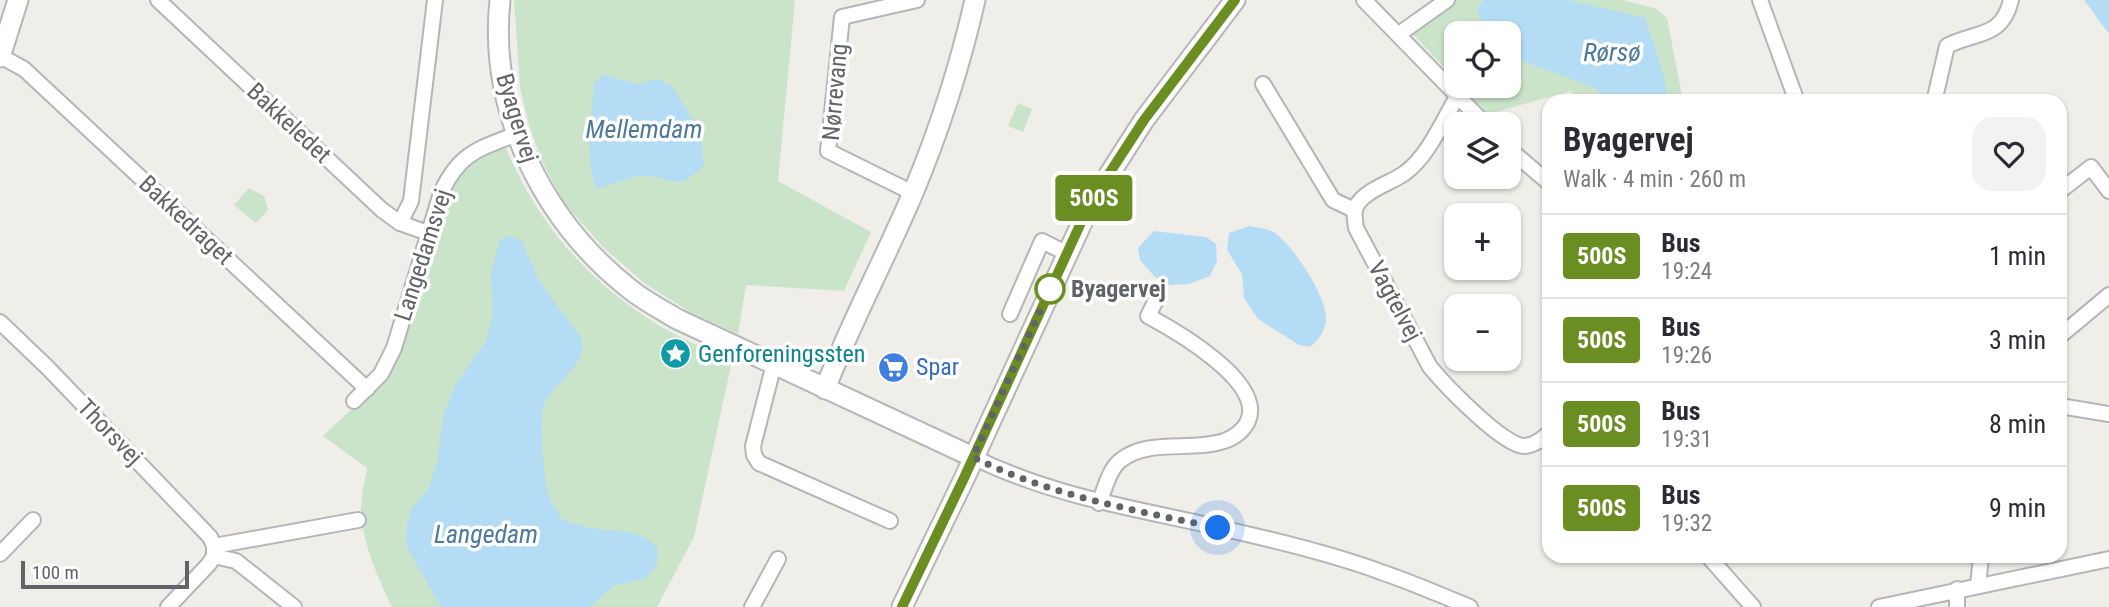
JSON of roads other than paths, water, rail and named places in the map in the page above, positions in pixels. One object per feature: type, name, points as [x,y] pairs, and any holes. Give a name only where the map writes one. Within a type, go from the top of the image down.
[{"type":"street","points":[[0,56],[5,22],[18,0]]},
{"type":"street","points":[[400,223],[411,201],[435,0]]},
{"type":"street","name":"Byagervej","points":[[500,0],[499,57],[505,93],[517,134],[534,174],[553,208],[601,264],[632,291],[677,319],[973,457]]},
{"type":"street","name":"Nørrevang","points":[[913,193],[828,151],[842,17],[916,0]]},
{"type":"street","points":[[825,389],[913,193],[945,110],[964,50],[975,0]]},
{"type":"street","points":[[902,607],[1090,203],[1144,120],[1234,0]]},
{"type":"street","points":[[1364,0],[1444,83]]},
{"type":"street","points":[[1399,34],[1447,0]]},
{"type":"street","points":[[1760,0],[1794,94]]},
{"type":"street","points":[[1936,94],[1947,46],[1996,28],[2007,14],[2011,0]]},
{"type":"street","name":"Bakkeledet","points":[[164,2],[382,210],[400,223],[428,233]]},
{"type":"street","name":"Bakkedraget","points":[[0,56],[24,69],[367,389]]},
{"type":"street","points":[[1263,84],[1332,200],[1354,210],[1364,197],[1405,173],[1418,162],[1456,98]]},
{"type":"street","points":[[1458,98],[1473,112]]},
{"type":"street","name":"Langedamsvej","points":[[354,401],[381,374],[394,348],[428,233],[449,174],[461,160],[478,149],[517,134]]},
{"type":"street","points":[[1521,159],[1542,177]]},
{"type":"street","points":[[2067,186],[2091,167],[2109,191]]},
{"type":"street","name":"Vagtelvej","points":[[1354,210],[1356,228],[1430,367],[1446,386],[1508,442],[1526,446],[1542,439]]},
{"type":"street","points":[[1010,314],[1042,241],[1066,253]]},
{"type":"street","points":[[2067,330],[2109,295]]},
{"type":"street","points":[[1099,503],[1114,468],[1133,453],[1224,441],[1238,434],[1248,423],[1251,412],[1245,392],[1208,354],[1177,331],[1148,316],[1155,302]]},
{"type":"street","name":"Thorsvej","points":[[0,322],[210,537],[214,551]]},
{"type":"street","points":[[774,364],[753,446],[759,463],[890,521]]},
{"type":"street","points":[[2067,407],[2109,414]]},
{"type":"street","points":[[973,457],[1046,488],[1099,503],[1237,532],[1337,558],[1380,571],[1470,607]]},
{"type":"street","points":[[2,549],[33,520]]},
{"type":"street","points":[[214,551],[358,520]]},
{"type":"street","points":[[169,607],[209,564],[214,551]]},
{"type":"street","points":[[214,551],[236,561],[294,607]]},
{"type":"street","points":[[752,607],[778,559]]},
{"type":"street","points":[[1879,607],[2109,559]]},
{"type":"street","points":[[1714,563],[1753,607]]},
{"type":"street","points":[[1978,586],[1980,563]]},
{"type":"street","points":[[1956,607],[1957,589]]},
{"type":"water","name":"Rørsø","points":[[1484,0],[1567,0],[1645,18],[1663,73],[1667,94],[1604,94],[1588,85],[1521,61],[1521,21],[1482,21],[1476,9]]},
{"type":"water","points":[[2084,0],[2109,0],[2109,34]]},
{"type":"water","name":"Mellemdam","points":[[604,75],[638,84],[658,79],[673,87],[700,132],[704,166],[680,181],[639,176],[596,189],[590,164],[591,123],[594,83]]},
{"type":"water","points":[[1249,226],[1269,230],[1283,240],[1300,260],[1315,286],[1325,310],[1326,320],[1321,335],[1310,347],[1299,345],[1258,319],[1244,298],[1242,274],[1227,250],[1229,233]]},
{"type":"water","points":[[1154,231],[1206,237],[1216,244],[1217,261],[1210,276],[1189,284],[1169,285],[1154,276],[1140,260],[1138,248]]},
{"type":"water","name":"Langedam","points":[[507,237],[522,241],[539,281],[580,336],[582,347],[576,364],[549,395],[542,411],[544,464],[549,496],[563,520],[590,528],[636,534],[658,549],[656,567],[645,579],[613,586],[590,607],[441,607],[406,545],[411,509],[428,489],[437,463],[444,413],[456,384],[486,341],[493,314],[491,272],[500,240]]},
{"type":"place","name":"Byagervej","points":[[1050,289]]},
{"type":"place","name":"Genforeningssten","points":[[675,354]]},
{"type":"place","name":"Spar","points":[[893,367]]}]
